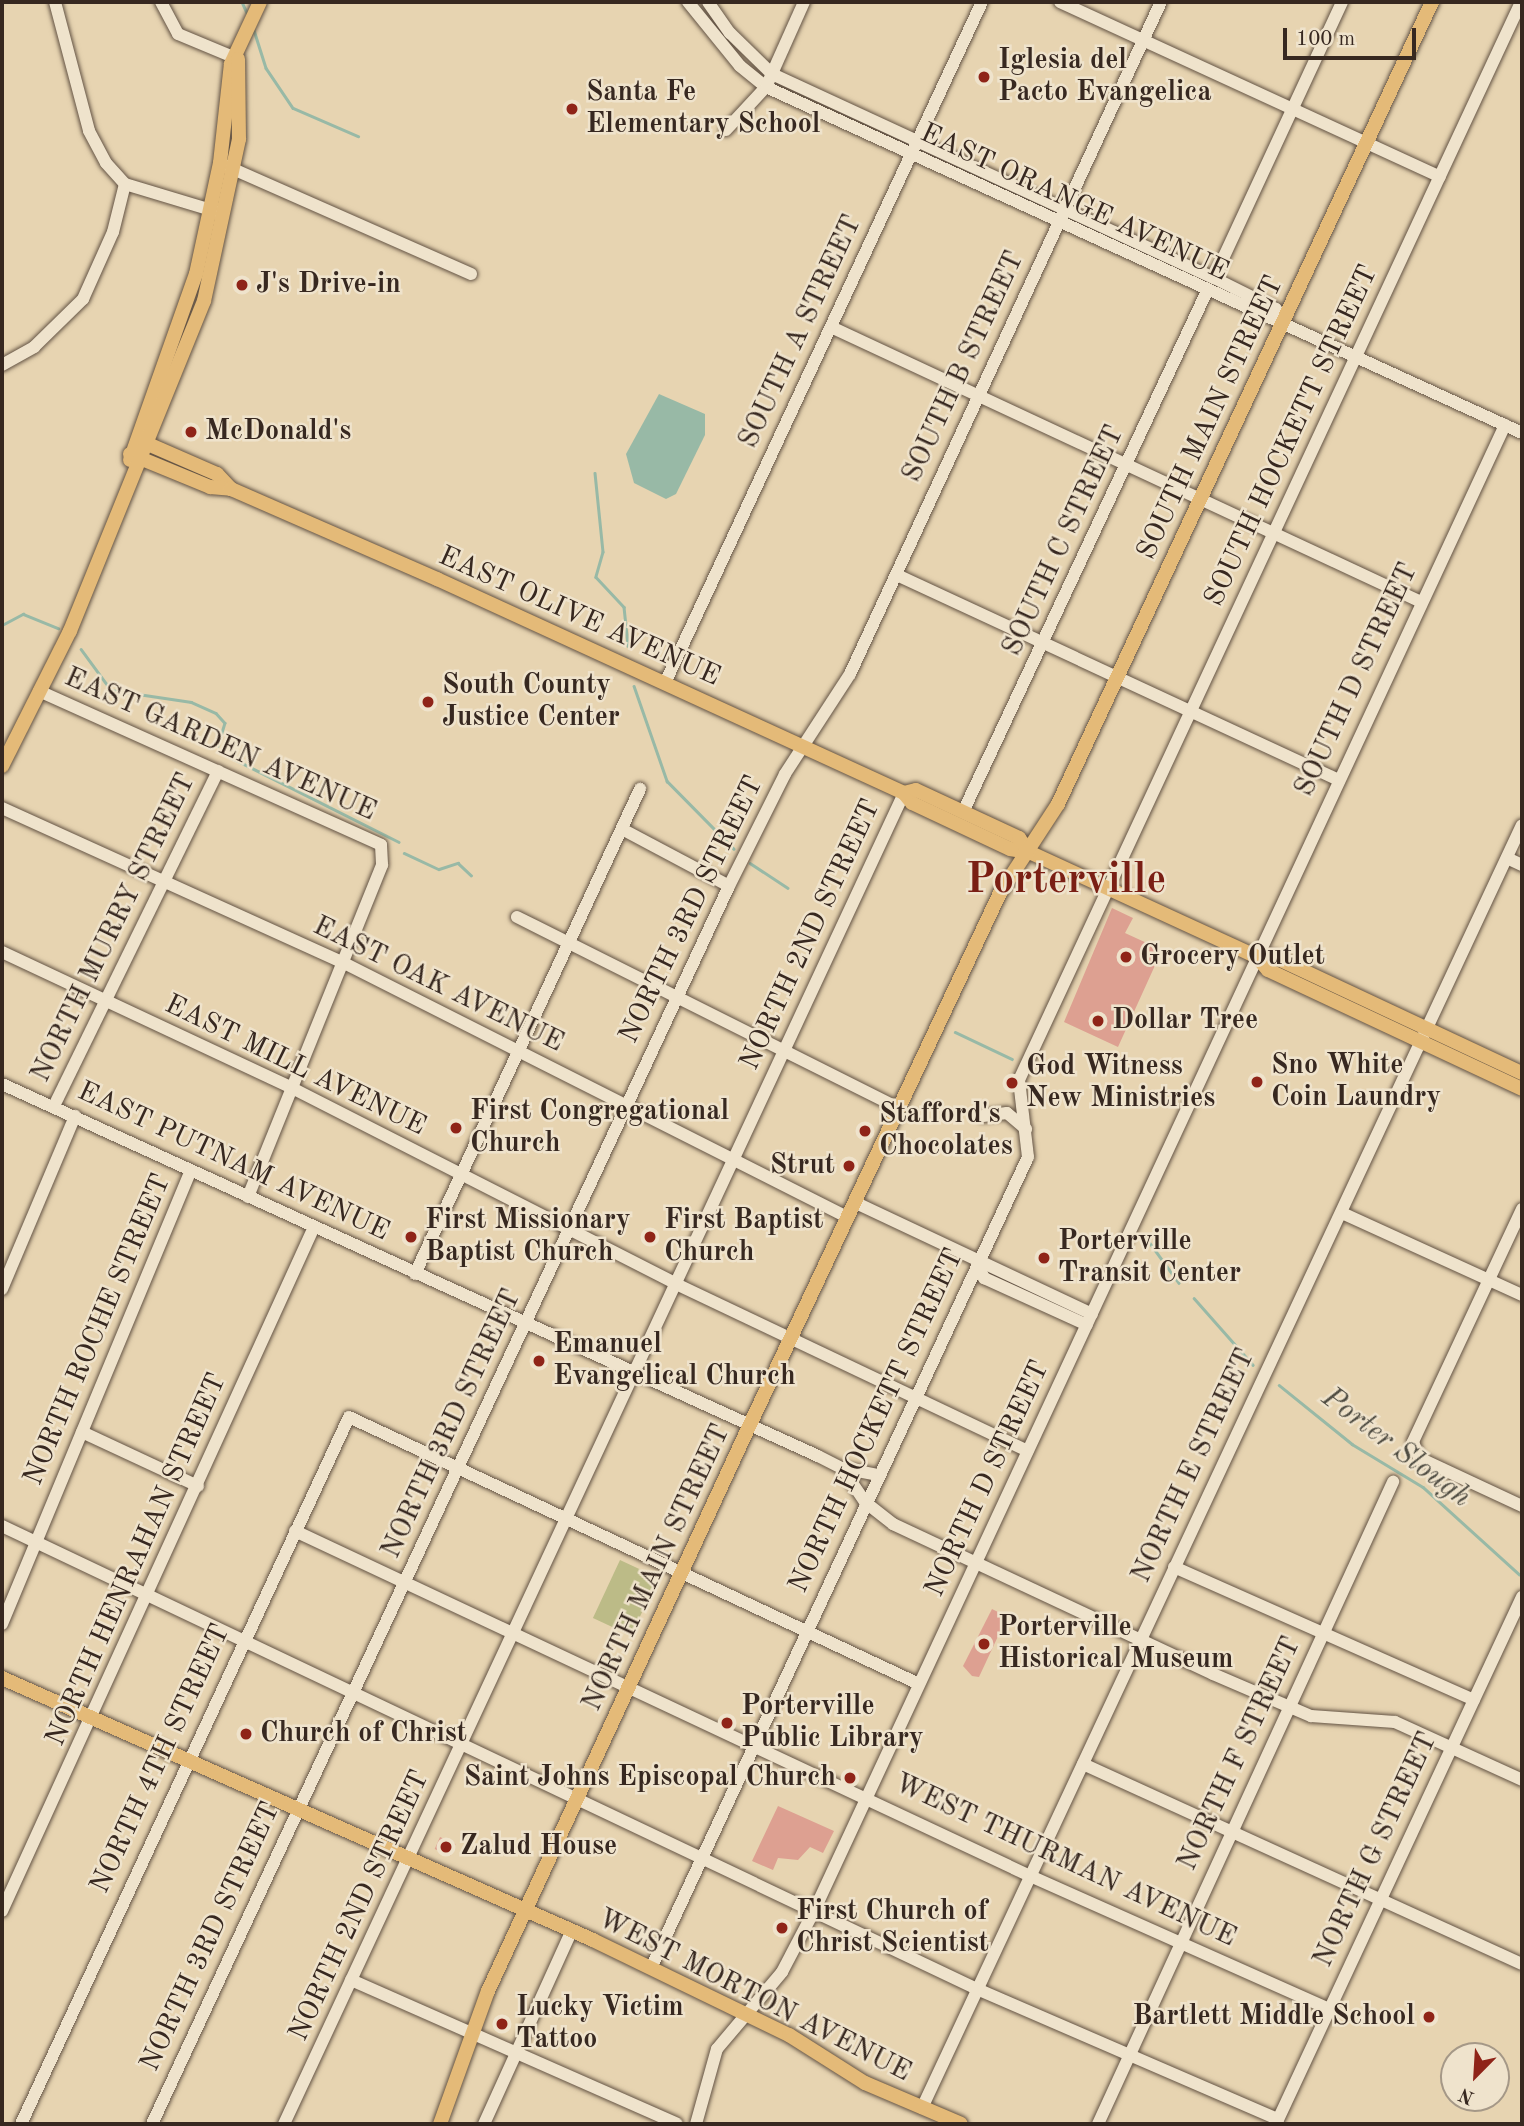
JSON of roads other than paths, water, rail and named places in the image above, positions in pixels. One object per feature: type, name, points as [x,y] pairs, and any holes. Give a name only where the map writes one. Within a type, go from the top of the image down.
[{"type":"main road","name":"SOUTH MAIN STREET","points":[[1029,852],[1058,804],[1432,2]]},
{"type":"main road","points":[[139,449],[204,301],[227,166],[229,76],[258,8]]},
{"type":"main road","points":[[2,766],[84,600],[130,479],[203,249],[218,212]]},
{"type":"main road","points":[[203,249],[207,258],[200,293],[204,301]]},
{"type":"main road","name":"EAST OLIVE AVENUE","points":[[139,449],[210,487],[231,489],[904,793],[912,803],[1029,852]]},
{"type":"main road","name":"EAST OLIVE AVENUE","points":[[904,793],[916,790],[1019,838],[1029,852]]},
{"type":"main road","points":[[1029,852],[1257,957],[1268,970],[1522,1073]]},
{"type":"main road","name":"NORTH MAIN STREET","points":[[440,2124],[471,2030],[629,1684],[1000,893],[1029,852]]},
{"type":"main road","points":[[1423,1035],[1522,1089]]},
{"type":"main road","name":"WEST MORTON AVENUE","points":[[2,1678],[572,1930],[748,2014],[856,2078],[961,2124]]},
{"type":"street","points":[[55,2],[89,131],[106,163],[125,184],[218,212]]},
{"type":"street","points":[[161,2],[178,34],[238,59]]},
{"type":"street","name":"EAST ORANGE AVENUE","points":[[688,2],[740,66],[766,87],[1208,291],[1282,322]]},
{"type":"street","name":"EAST ORANGE AVENUE","points":[[708,2],[730,33],[772,74],[1214,278],[1276,309],[1282,322]]},
{"type":"street","points":[[726,130],[766,87],[804,2]]},
{"type":"street","name":"SOUTH A STREET","points":[[665,683],[982,2]]},
{"type":"street","points":[[1060,2],[1440,177]]},
{"type":"street","name":"SOUTH B STREET","points":[[802,746],[850,674],[1161,2]]},
{"type":"street","points":[[1214,278],[1342,2]]},
{"type":"street","name":"SOUTH HOCKETT STREET","points":[[1107,888],[1193,711],[1518,4]]},
{"type":"street","points":[[227,166],[471,274]]},
{"type":"street","points":[[2,365],[34,347],[83,299],[113,232],[125,184]]},
{"type":"street","name":"SOUTH C STREET","points":[[963,812],[1208,291]]},
{"type":"street","points":[[1282,322],[1522,433]]},
{"type":"street","points":[[831,327],[1419,601]]},
{"type":"street","name":"SOUTH D STREET","points":[[1257,957],[1419,601],[1505,425]]},
{"type":"street","points":[[897,575],[1337,779]]},
{"type":"street","name":"EAST GARDEN AVENUE","points":[[39,691],[381,845],[382,865],[342,962]]},
{"type":"street","name":"NORTH 3RD STREET","points":[[152,2124],[626,1104],[729,886],[802,746]]},
{"type":"street","name":"NORTH MURRY STREET","points":[[54,1107],[218,771]]},
{"type":"street","points":[[415,1273],[640,789]]},
{"type":"street","name":"NORTH 2ND STREET","points":[[284,2124],[516,1632],[904,793]]},
{"type":"street","name":"EAST OAK AVENUE","points":[[2,808],[342,962],[847,1217]]},
{"type":"street","name":"NORTH E STREET","points":[[922,2108],[1027,1875],[1083,1764],[1522,825]]},
{"type":"street","points":[[622,830],[729,886]]},
{"type":"street","points":[[1507,858],[1522,866]]},
{"type":"street","name":"NORTH HOCKETT STREET","points":[[652,1968],[705,1859],[912,1398],[1028,1157],[1027,1129],[1018,1080],[1107,888]]},
{"type":"street","points":[[517,917],[567,945],[677,996],[898,1108]]},
{"type":"street","name":"EAST MILL AVENUE","points":[[2,952],[292,1088],[676,1284],[1027,1451]]},
{"type":"street","name":"NORTH D STREET","points":[[696,2124],[717,2049],[782,1972],[814,1911],[978,1563],[1027,1451],[1257,957]]},
{"type":"street","points":[[248,1197],[342,962]]},
{"type":"street","name":"EAST PUTNAM AVENUE","points":[[2,1084],[525,1324],[635,1371],[842,1468]]},
{"type":"street","points":[[983,1116],[1007,1114],[1027,1129]]},
{"type":"street","name":"NORTH MURRY STREET","points":[[2,1289],[75,1116]]},
{"type":"street","name":"NORTH ROCHE STREET","points":[[2,1624],[191,1171]]},
{"type":"street","points":[[854,1202],[1090,1320]]},
{"type":"street","points":[[1522,1209],[1413,1442],[1419,1458],[1522,1506]]},
{"type":"street","points":[[1342,1213],[1522,1295]]},
{"type":"street","name":"NORTH HENRAHAN STREET","points":[[2,1911],[93,1719],[314,1227]]},
{"type":"street","name":"NORTH 4TH STREET","points":[[21,2124],[242,1640],[349,1417],[458,1469]]},
{"type":"street","points":[[82,1432],[198,1486]]},
{"type":"street","points":[[842,1468],[877,1475]]},
{"type":"street","points":[[842,1468],[866,1502],[893,1524],[1287,1708],[1339,1721],[1395,1722],[1522,1780]]},
{"type":"street","points":[[458,1469],[565,1522],[919,1684]]},
{"type":"street","name":"NORTH F STREET","points":[[1098,2124],[1179,1942],[1393,1482]]},
{"type":"street","points":[[2,1525],[148,1597],[465,1741],[977,1989],[1129,2053],[1277,2121]]},
{"type":"street","name":"WEST THURMAN AVENUE","points":[[295,1531],[629,1684],[1027,1875],[1329,2009]]},
{"type":"street","points":[[1174,1567],[1474,1700]]},
{"type":"street","name":"NORTH G STREET","points":[[1277,2121],[1522,1597]]},
{"type":"street","points":[[1083,1764],[1380,1900],[1521,1961]]},
{"type":"street","points":[[484,2124],[572,1930]]},
{"type":"street","points":[[351,1980],[471,2030],[677,2124]]},
{"type":"waterway","name":"Porter Slough","points":[[242,2],[248,15]]},
{"type":"waterway","name":"Porter Slough","points":[[253,27],[266,68],[293,108],[358,136]]},
{"type":"waterway","name":"Porter Slough","points":[[595,473],[603,552],[596,577],[624,607],[628,646]]},
{"type":"waterway","points":[[2,625],[23,614],[58,628]]},
{"type":"waterway","points":[[81,649],[111,690],[191,702],[216,713],[225,723],[218,746]]},
{"type":"waterway","name":"Porter Slough","points":[[634,686],[667,781],[734,849]]},
{"type":"waterway","points":[[228,756],[399,842]]},
{"type":"waterway","points":[[404,853],[439,869],[458,863],[471,875]]},
{"type":"waterway","name":"Porter Slough","points":[[750,863],[788,888]]},
{"type":"waterway","name":"Porter Slough","points":[[955,1032],[1012,1059]]},
{"type":"waterway","name":"Porter Slough","points":[[1147,1239],[1179,1283]]},
{"type":"waterway","name":"Porter Slough","points":[[1194,1298],[1253,1365]]},
{"type":"waterway","name":"Porter Slough","points":[[1279,1385],[1352,1444],[1423,1487],[1519,1574]]},
{"type":"place","name":"Iglesia del Pacto Evangelica","points":[[984,77]]},
{"type":"place","name":"Santa Fe Elementary School","points":[[572,109]]},
{"type":"place","name":"J's Drive-in","points":[[242,285]]},
{"type":"place","name":"McDonald's","points":[[191,432]]},
{"type":"place","name":"South County Justice Center","points":[[428,702]]},
{"type":"place","name":"Grocery Outlet","points":[[1126,957]]},
{"type":"place","name":"Dollar Tree","points":[[1098,1021]]},
{"type":"place","name":"Sno White Coin Laundry","points":[[1257,1082]]},
{"type":"place","name":"God Witness New Ministries","points":[[1012,1083]]},
{"type":"place","name":"First Congregational Church","points":[[456,1128]]},
{"type":"place","name":"Stafford's Chocolates","points":[[865,1131]]},
{"type":"place","name":"Strut","points":[[849,1166]]},
{"type":"place","name":"First Missionary Baptist Church","points":[[411,1237]]},
{"type":"place","name":"First Baptist Church","points":[[650,1237]]},
{"type":"place","name":"Porterville Transit Center","points":[[1044,1258]]},
{"type":"place","name":"Emanuel Evangelical Church","points":[[539,1361]]},
{"type":"place","name":"Porterville Historical Museum","points":[[984,1644]]},
{"type":"place","name":"Porterville Public Library","points":[[727,1723]]},
{"type":"place","name":"Church of Christ","points":[[246,1734]]},
{"type":"place","name":"Saint Johns Episcopal Church","points":[[850,1778]]},
{"type":"place","name":"Zalud House","points":[[446,1847]]},
{"type":"place","name":"First Church of Christ Scientist","points":[[782,1928]]},
{"type":"place","name":"Bartlett Middle School","points":[[1429,2017]]},
{"type":"place","name":"Lucky Victim Tattoo","points":[[502,2024]]},
{"type":"district","name":"Porterville","points":[[1066,881]]}]
